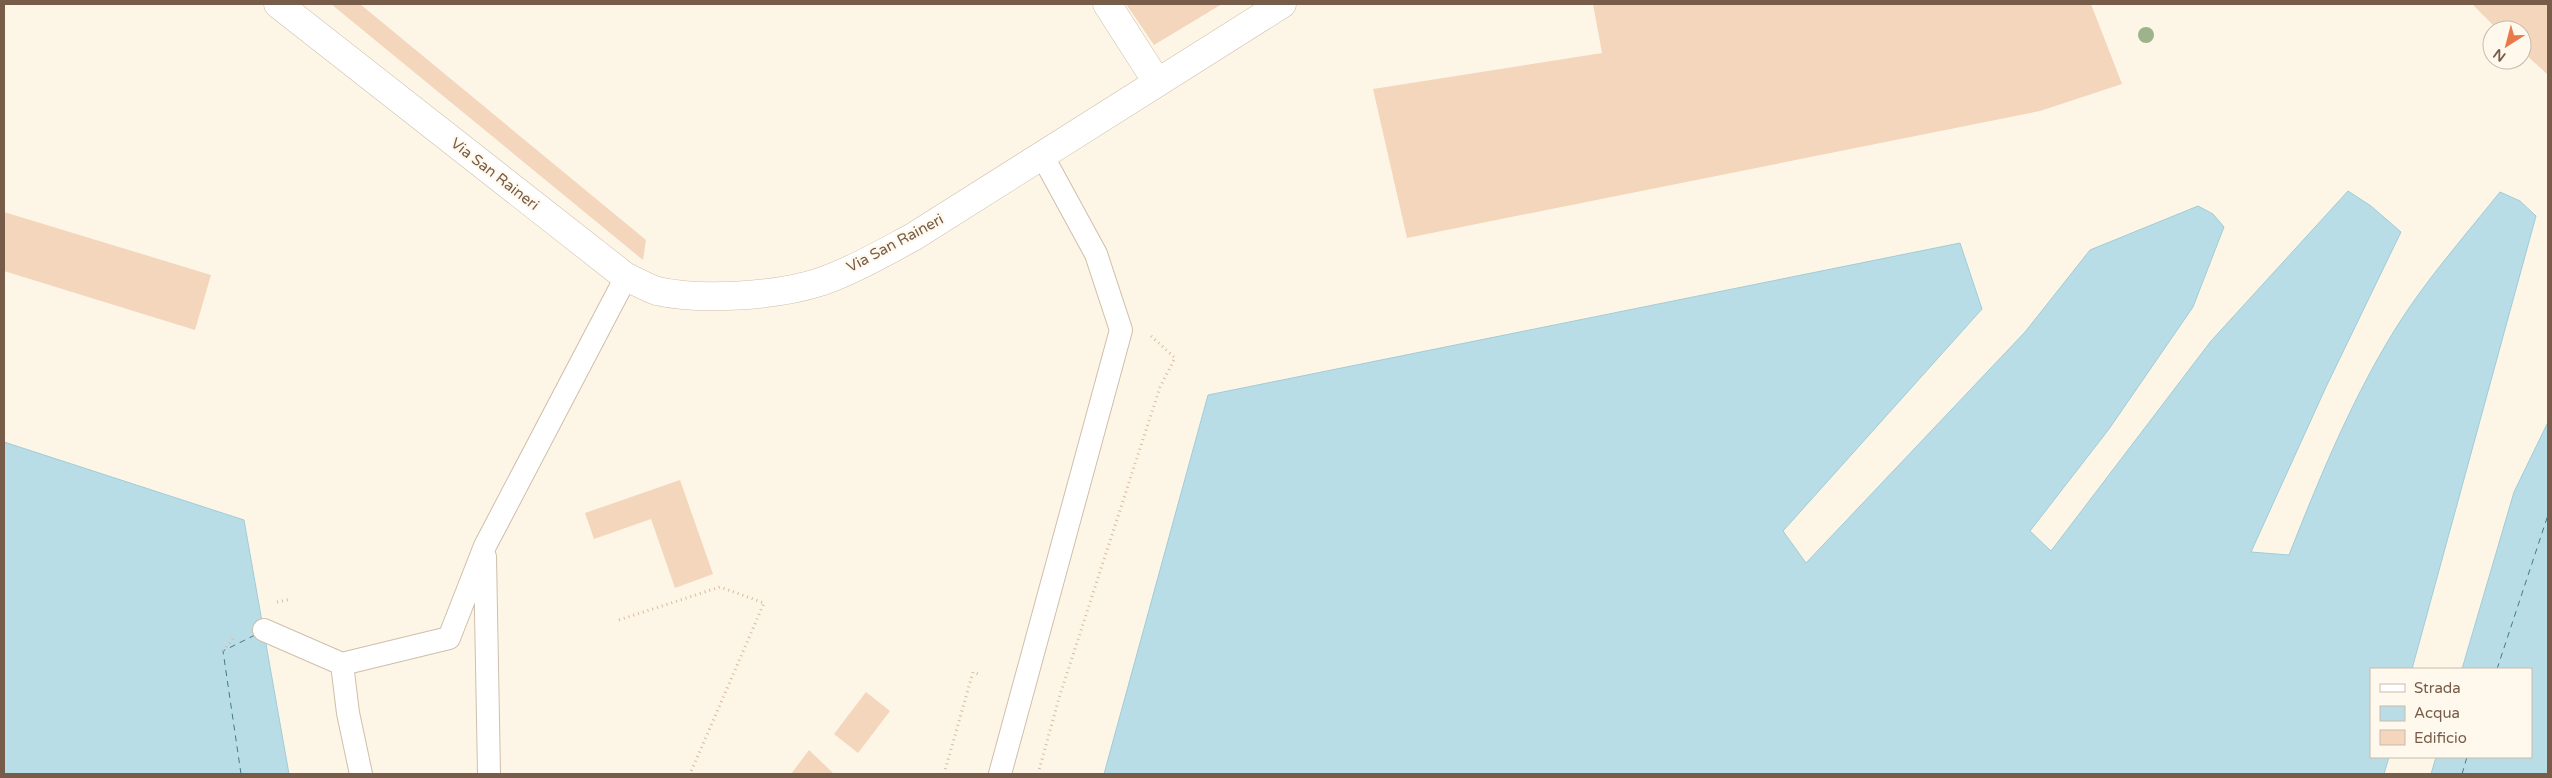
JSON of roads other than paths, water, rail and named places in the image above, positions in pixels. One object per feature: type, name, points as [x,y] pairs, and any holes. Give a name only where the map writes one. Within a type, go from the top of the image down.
[{"type":"street","name":"Via San Raineri","points":[[278,4],[626,277],[656,290],[688,295],[762,294],[820,282],[876,258],[913,237],[1282,4]]},
{"type":"street","points":[[1107,4],[1157,82]]},
{"type":"lane","points":[[1000,774],[1121,330],[1096,254],[1042,155]]},
{"type":"lane","points":[[264,630],[342,664],[449,638],[485,546],[626,277]]},
{"type":"lane","points":[[485,546],[489,774]]},
{"type":"lane","points":[[342,664],[348,713],[361,774]]},
{"type":"water","points":[[2348,191],[2371,206],[2401,232],[2326,387],[2251,552],[2289,555],[2350,413],[2378,358],[2418,295],[2500,192],[2520,201],[2536,216],[2412,668],[2370,668],[2370,758],[2389,758],[2384,774],[1104,774],[1208,395],[1960,243],[1982,309],[1783,531],[1806,563],[2025,332],[2090,250],[2198,206],[2213,214],[2224,227],[2193,307],[2109,429],[2030,531],[2051,551],[2211,341]]},
{"type":"water","points":[[2548,422],[2548,774],[2431,774],[2436,758],[2532,758],[2532,668],[2462,668],[2514,492]]},
{"type":"water","points":[[4,442],[244,520],[289,774],[4,774]]}]
